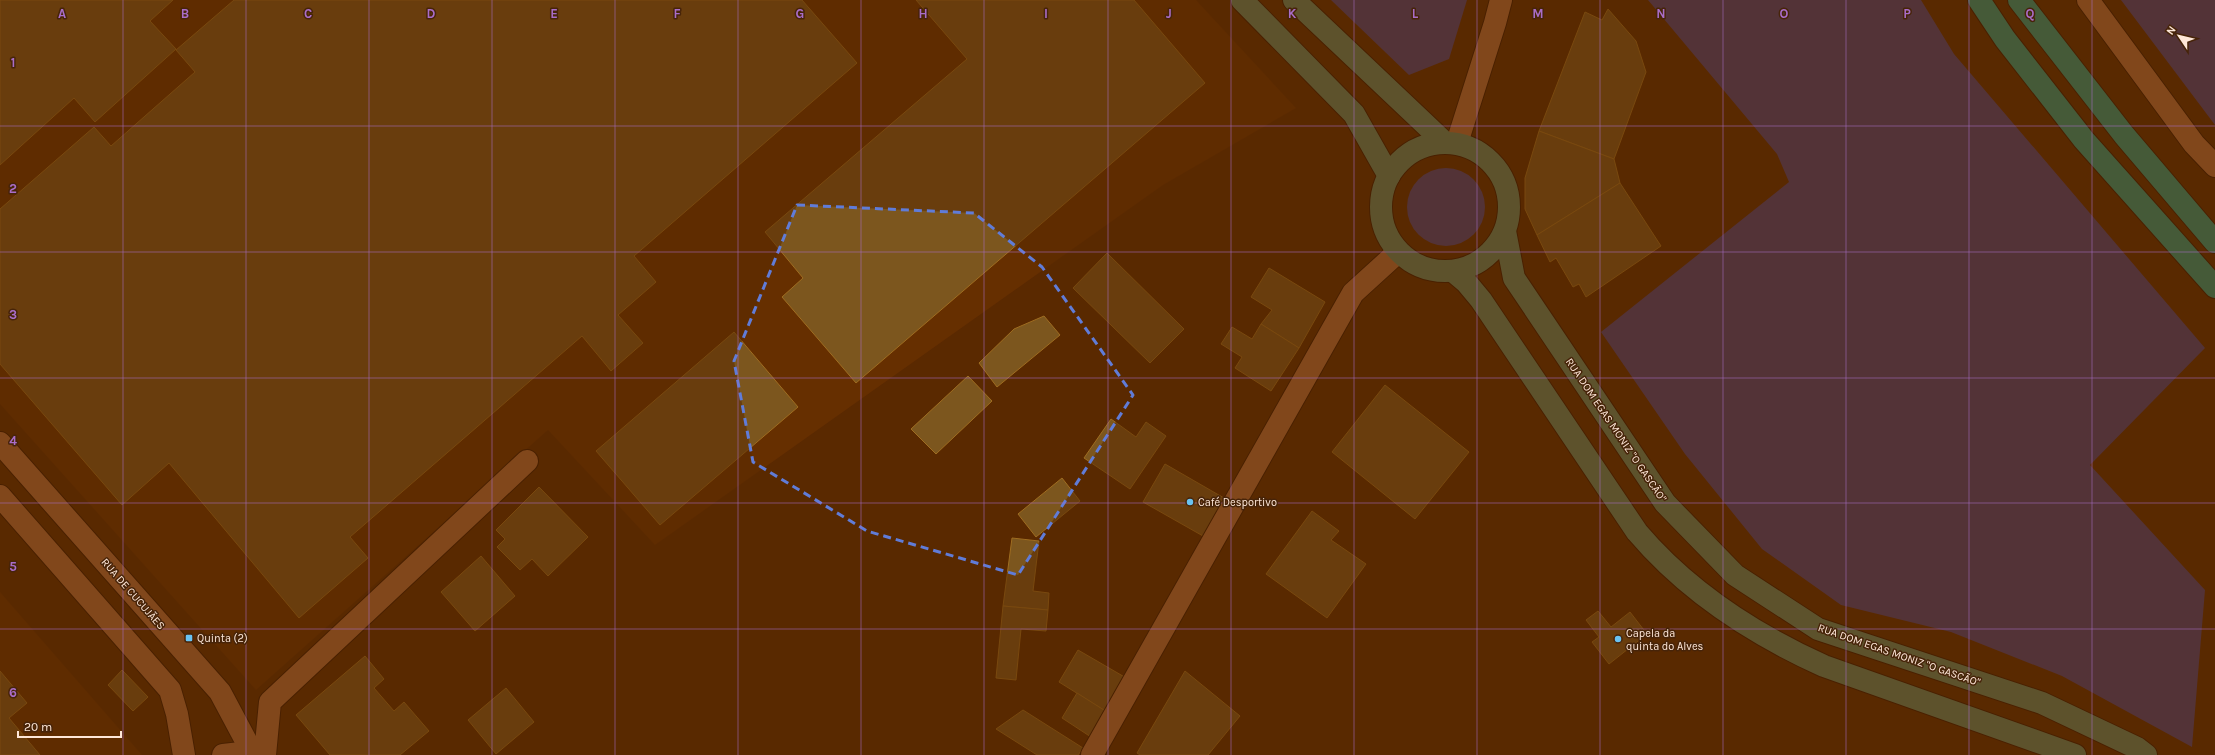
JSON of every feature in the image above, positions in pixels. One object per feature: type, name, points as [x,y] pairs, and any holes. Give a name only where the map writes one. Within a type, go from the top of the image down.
[{"type":"highway","points":[[1979,0],[2005,39],[2084,140],[2215,288]]},
{"type":"highway","points":[[2019,0],[2124,134],[2215,242]]},
{"type":"main road","points":[[1242,0],[1354,114],[1388,176]]},
{"type":"main road","points":[[1294,0],[1451,142]]},
{"type":"main road","points":[[1451,142],[1476,149],[1491,160],[1502,175],[1509,194],[1510,213],[1505,231],[1496,247],[1482,260],[1468,268],[1438,272],[1423,268],[1398,252],[1387,235],[1381,215],[1381,195],[1388,176],[1401,160],[1418,148],[1451,142]]},
{"type":"main road","name":"RUA DOM EGAS MONIZ \"O GASCÃO\"","points":[[1505,231],[1514,278],[1571,364],[1665,503],[1735,575],[1818,629],[2042,703],[2137,748],[2146,755]]},
{"type":"main road","points":[[1453,271],[1466,282],[1482,300],[1637,532],[1655,553],[1714,604],[1746,626],[1790,651],[1824,666],[2075,755]]},
{"type":"street","points":[[1451,142],[1495,23],[1500,0]]},
{"type":"street","points":[[2088,0],[2194,144],[2215,166]]},
{"type":"street","points":[[1092,755],[1353,293],[1398,252]]},
{"type":"street","name":"RUA DE CUCUJÃES","points":[[0,443],[220,692],[258,755]]},
{"type":"street","points":[[223,755],[241,753],[258,755],[270,702],[527,461]]},
{"type":"street","points":[[0,496],[170,690],[176,710],[184,755]]},
{"type":"highlighted area","points":[[797,205],[974,213],[1042,267],[1133,395],[1018,575],[867,531],[753,462],[734,361]]},
{"type":"shaded area","points":[[0,0],[1196,0],[1296,108],[1163,185],[655,545],[548,430],[256,690],[0,404]]},
{"type":"shaded area","points":[[1331,0],[1467,0],[1449,59],[1409,75]]},
{"type":"shaded area","points":[[1648,0],[1921,0],[1954,54],[2205,348],[2090,465],[2205,590],[2192,747],[2062,676],[1951,632],[1841,605],[1762,549],[1685,454],[1601,332],[1789,182],[1777,154]]},
{"type":"shaded area","points":[[2121,0],[2215,0],[2215,125],[2209,117]]},
{"type":"shaded area","points":[[1446,168],[1461,171],[1474,179],[1482,192],[1485,207],[1482,222],[1474,235],[1461,243],[1446,246],[1431,243],[1418,235],[1410,222],[1407,207],[1410,192],[1418,179],[1431,171]]},
{"type":"shaded area","points":[[0,592],[142,755],[0,755]]},
{"type":"building","points":[[0,0],[173,0],[150,21],[176,49],[95,122],[74,98],[0,165]]},
{"type":"building","points":[[234,0],[802,0],[857,63],[634,256],[656,282],[618,315],[643,343],[611,371],[582,336],[350,537],[368,558],[299,618],[169,463],[122,505],[0,364],[0,209],[94,127],[111,146],[195,72],[176,50]]},
{"type":"building","points":[[916,0],[1134,0],[1205,83],[856,383],[782,297],[803,278],[765,232],[967,59]]},
{"type":"building","points":[[1608,9],[1636,41],[1646,72],[1614,159],[1539,131],[1585,12],[1602,20]]},
{"type":"building","points":[[1539,131],[1614,159],[1620,183],[1537,235],[1525,209],[1525,178]]},
{"type":"building","points":[[1620,183],[1661,246],[1586,297],[1579,284],[1573,287],[1556,258],[1550,262],[1537,235]]},
{"type":"building","points":[[1107,253],[1184,329],[1150,363],[1073,288]]},
{"type":"building","points":[[1269,268],[1325,302],[1299,348],[1261,324],[1272,310],[1251,297]]},
{"type":"building","points":[[1044,316],[1060,335],[997,387],[979,363],[1014,329]]},
{"type":"building","points":[[1261,324],[1299,348],[1271,391],[1235,368],[1242,357],[1221,344],[1232,327],[1252,339]]},
{"type":"building","points":[[734,332],[798,407],[660,525],[596,451]]},
{"type":"building","points":[[968,376],[992,401],[936,454],[911,429]]},
{"type":"building","points":[[1385,385],[1469,452],[1415,519],[1332,452]]},
{"type":"building","points":[[1111,419],[1136,437],[1146,422],[1166,436],[1130,489],[1084,458]]},
{"type":"building","points":[[1165,464],[1224,498],[1203,536],[1143,502]]},
{"type":"building","points":[[1062,478],[1080,501],[1036,537],[1018,514]]},
{"type":"building","points":[[539,487],[588,537],[548,576],[532,559],[520,570],[497,547],[505,539],[496,530]]},
{"type":"building","points":[[1312,511],[1339,531],[1331,540],[1366,564],[1327,618],[1266,574]]},
{"type":"building","points":[[1012,538],[1039,541],[1033,591],[1049,593],[1048,610],[1003,606]]},
{"type":"building","points":[[481,556],[515,596],[475,631],[441,592]]},
{"type":"building","points":[[1003,606],[1048,610],[1046,631],[1021,629],[1016,680],[996,678]]},
{"type":"building","name":"Capela da quinta do Alves","points":[[1598,611],[1611,627],[1630,612],[1647,634],[1609,664],[1592,642],[1599,637],[1586,620]]},
{"type":"building","points":[[1078,650],[1128,679],[1107,712],[1059,682]]},
{"type":"building","points":[[365,656],[384,679],[374,688],[394,711],[404,702],[429,731],[400,755],[330,755],[296,715]]},
{"type":"building","points":[[122,670],[148,697],[133,711],[108,685]]},
{"type":"building","points":[[0,671],[27,703],[9,718],[40,755],[0,755]]},
{"type":"building","points":[[1185,671],[1240,716],[1208,755],[1140,755],[1137,753]]},
{"type":"building","points":[[506,688],[534,722],[496,754],[468,720]]},
{"type":"building","points":[[1077,693],[1107,712],[1091,737],[1062,718]]},
{"type":"building","points":[[1023,710],[1083,748],[1078,755],[1037,755],[996,729]]},
{"type":"place","name":"Café Desportivo","points":[[1190,502]]},
{"type":"place","name":"Quinta (2)","points":[[189,638]]},
{"type":"place","name":"Capela da quinta do Alves","points":[[1618,639]]}]
